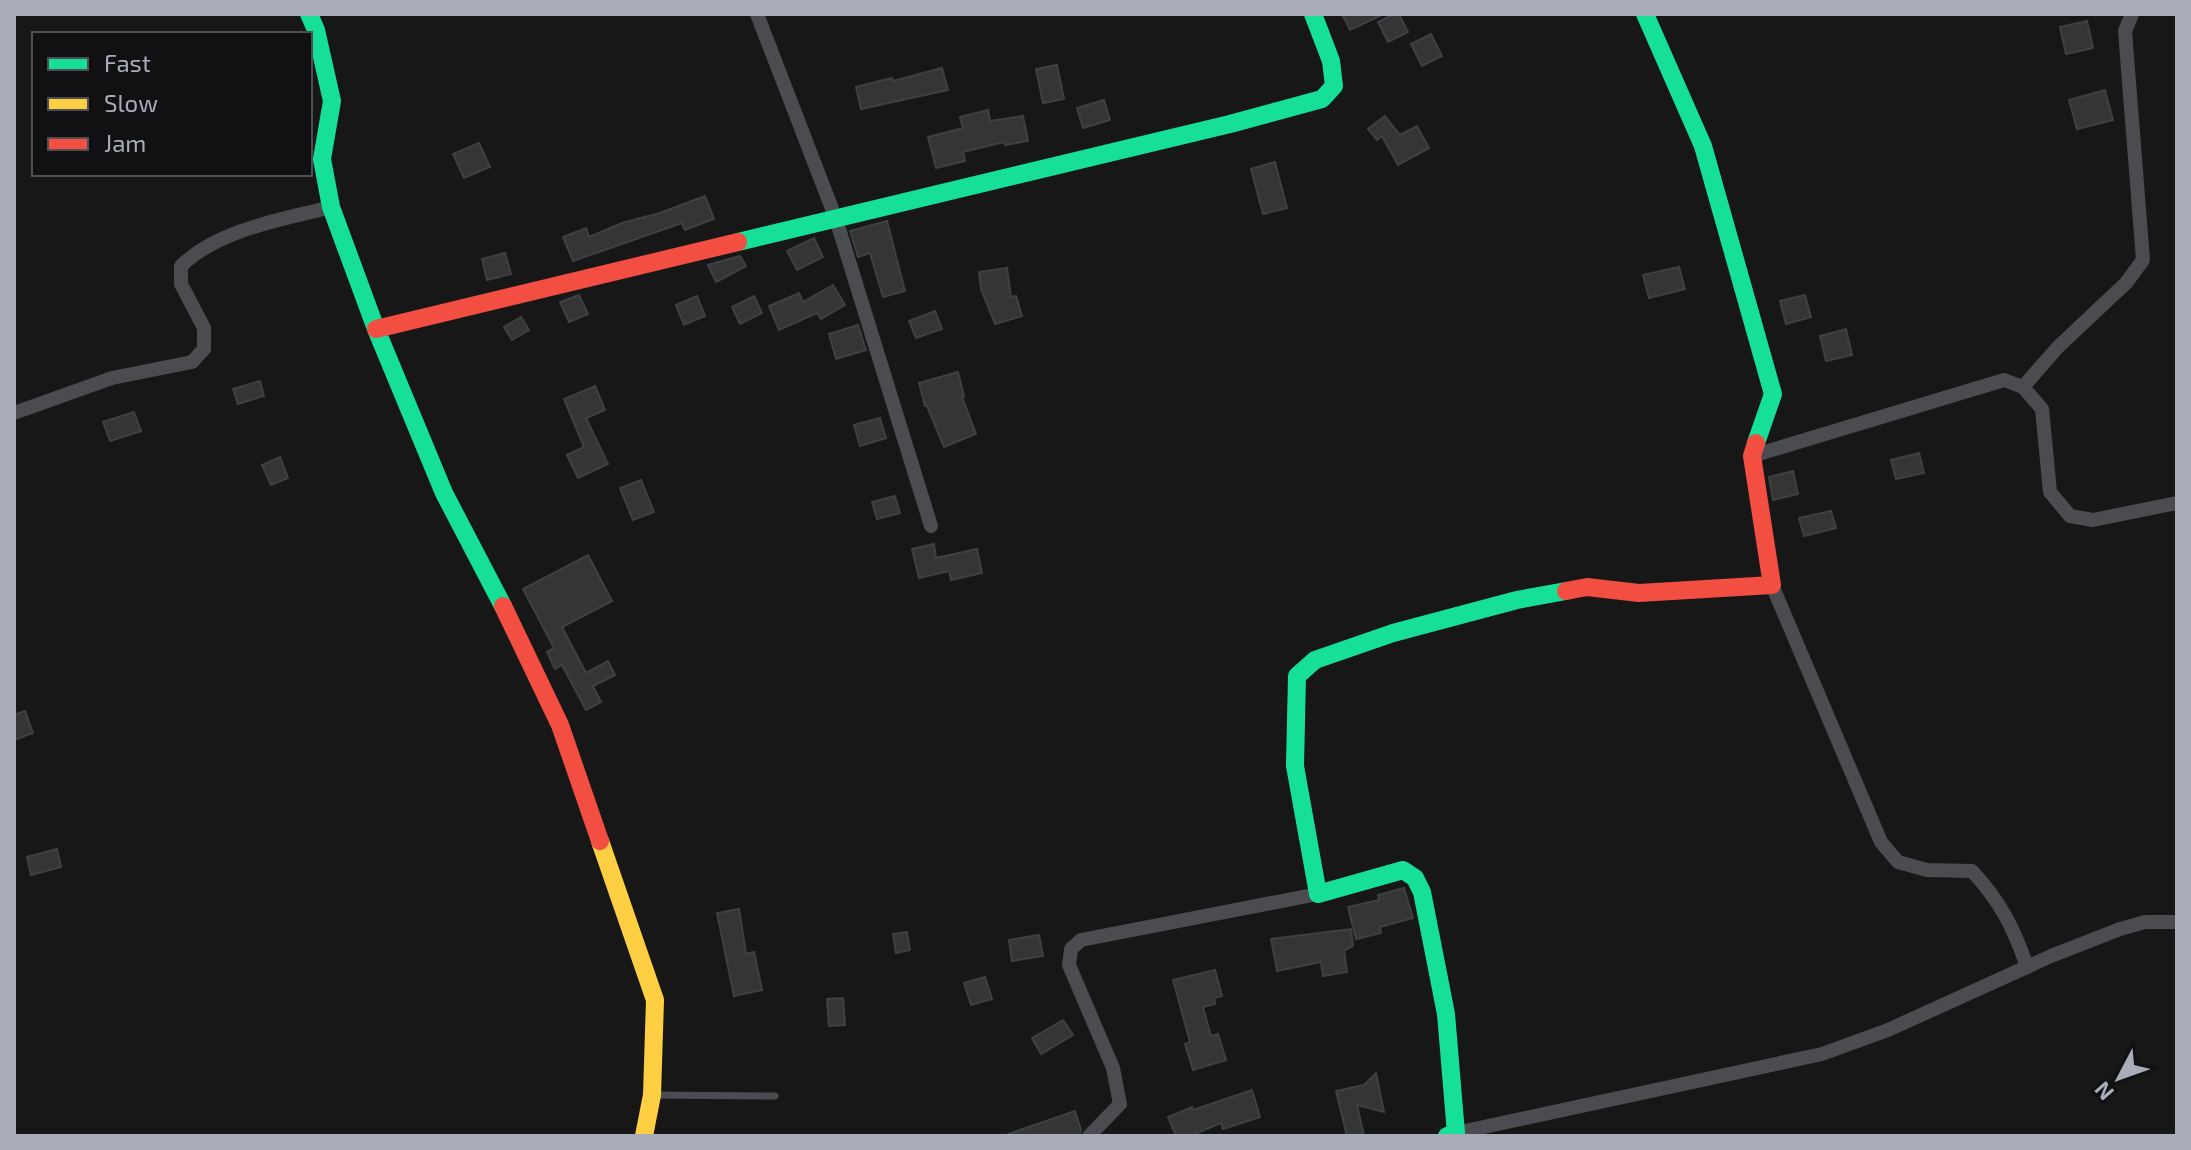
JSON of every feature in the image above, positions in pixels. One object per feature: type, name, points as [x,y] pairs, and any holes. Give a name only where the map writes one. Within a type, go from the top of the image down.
[{"type":"street","points":[[309,14],[316,30],[332,101],[322,159],[331,207],[376,329],[444,493],[517,632],[560,725],[655,1000],[652,1095],[644,1136]]},
{"type":"street","points":[[757,14],[836,219],[931,526]]},
{"type":"street","points":[[376,329],[1230,124],[1322,99],[1334,86],[1331,61],[1313,14]]},
{"type":"street","points":[[1645,14],[1703,146],[1773,394],[1752,456],[1772,585],[1881,842],[1898,862],[1927,870],[1972,871],[1995,896],[2019,943],[2027,967]]},
{"type":"street","points":[[2023,387],[2058,347],[2126,283],[2143,260],[2125,31],[2132,14]]},
{"type":"street","points":[[14,413],[112,378],[192,362],[204,349],[204,328],[181,284],[181,266],[192,255],[244,230],[331,207]]},
{"type":"street","points":[[1752,456],[2004,380],[2023,387],[2042,409],[2050,492],[2070,516],[2093,520],[2177,503]]},
{"type":"street","points":[[1318,894],[1295,766],[1297,676],[1315,660],[1393,633],[1517,600],[1587,587],[1639,593],[1772,585]]},
{"type":"street","points":[[1089,1136],[1120,1104],[1113,1068],[1069,965],[1071,949],[1081,940],[1318,894],[1403,870],[1415,878],[1422,892],[1446,1014],[1451,1135],[1822,1054],[1888,1030],[2120,929],[2145,922],[2177,922]]},
{"type":"lane","points":[[652,1095],[775,1096]]},
{"type":"building","points":[[1342,14],[1384,14],[1350,30]]},
{"type":"building","points":[[1399,14],[1408,32],[1388,42],[1378,22]]},
{"type":"building","points":[[2087,21],[2093,48],[2066,54],[2060,27]]},
{"type":"building","points":[[1431,34],[1442,56],[1422,66],[1411,44]]},
{"type":"building","points":[[1057,65],[1064,99],[1043,103],[1036,69]]},
{"type":"building","points":[[942,68],[948,90],[861,109],[856,87]]},
{"type":"building","points":[[2105,90],[2113,120],[2077,129],[2069,100]]},
{"type":"building","points":[[1104,100],[1110,120],[1083,128],[1077,108]]},
{"type":"building","points":[[988,110],[990,121],[1023,116],[1028,141],[1005,145],[1004,142],[963,152],[965,161],[936,168],[928,137],[963,128],[960,117]]},
{"type":"building","points":[[1385,116],[1400,135],[1417,126],[1429,148],[1398,165],[1382,136],[1377,140],[1368,129]]},
{"type":"building","points":[[479,143],[490,167],[464,178],[453,154]]},
{"type":"building","points":[[1275,162],[1287,208],[1263,214],[1251,169]]},
{"type":"building","points":[[705,196],[714,219],[685,230],[682,223],[573,261],[563,237],[586,228],[589,237]]},
{"type":"building","points":[[887,221],[905,291],[883,297],[870,253],[858,257],[850,231]]},
{"type":"building","points":[[814,238],[823,257],[797,270],[787,251]]},
{"type":"building","points":[[505,253],[511,274],[487,280],[482,259]]},
{"type":"building","points":[[740,256],[746,266],[716,282],[708,265]]},
{"type":"building","points":[[1679,267],[1685,289],[1649,298],[1643,275]]},
{"type":"building","points":[[1007,268],[1011,297],[1016,296],[1022,316],[995,324],[981,289],[979,272]]},
{"type":"building","points":[[833,285],[845,305],[821,319],[817,313],[779,330],[769,306],[799,293],[803,302]]},
{"type":"building","points":[[579,295],[588,314],[569,322],[560,302]]},
{"type":"building","points":[[1805,295],[1811,317],[1786,324],[1780,301]]},
{"type":"building","points":[[697,296],[705,316],[684,325],[676,305]]},
{"type":"building","points":[[754,296],[762,313],[740,324],[732,307]]},
{"type":"building","points":[[935,311],[942,329],[916,338],[909,321]]},
{"type":"building","points":[[521,317],[529,330],[512,340],[504,327]]},
{"type":"building","points":[[858,325],[866,350],[836,359],[829,334]]},
{"type":"building","points":[[1846,329],[1852,355],[1826,361],[1820,336]]},
{"type":"building","points":[[958,372],[962,397],[976,434],[944,447],[925,406],[919,383]]},
{"type":"building","points":[[260,381],[264,396],[238,404],[233,389]]},
{"type":"building","points":[[595,386],[605,410],[586,418],[608,464],[578,478],[567,455],[584,447],[564,399]]},
{"type":"building","points":[[134,412],[141,431],[110,441],[103,422]]},
{"type":"building","points":[[880,418],[886,438],[860,446],[854,425]]},
{"type":"building","points":[[1919,453],[1924,473],[1896,479],[1891,460]]},
{"type":"building","points":[[280,457],[288,478],[271,485],[262,465]]},
{"type":"building","points":[[1793,471],[1798,494],[1773,500],[1769,477]]},
{"type":"building","points":[[641,480],[654,512],[633,520],[620,488]]},
{"type":"building","points":[[895,496],[900,513],[877,519],[872,502]]},
{"type":"building","points":[[1831,511],[1836,528],[1804,536],[1799,518]]},
{"type":"building","points":[[934,544],[936,558],[977,549],[982,573],[951,580],[949,571],[919,578],[912,549]]},
{"type":"building","points":[[588,555],[612,601],[562,627],[586,673],[608,661],[615,675],[593,686],[601,702],[586,710],[562,665],[555,669],[547,652],[554,648],[523,589]]},
{"type":"building","points":[[25,711],[33,733],[14,740],[14,715]]},
{"type":"building","points":[[57,849],[61,867],[31,875],[27,857]]},
{"type":"building","points":[[1404,888],[1413,918],[1380,927],[1381,933],[1356,939],[1348,907],[1379,900],[1378,895]]},
{"type":"building","points":[[739,909],[746,954],[754,952],[762,990],[734,996],[717,913]]},
{"type":"building","points":[[1351,929],[1353,946],[1344,951],[1347,972],[1323,976],[1321,962],[1277,971],[1271,939]]},
{"type":"building","points":[[907,932],[910,950],[896,953],[893,934]]},
{"type":"building","points":[[1039,935],[1043,956],[1012,961],[1009,940]]},
{"type":"building","points":[[1215,970],[1222,996],[1214,998],[1215,1004],[1203,1007],[1211,1036],[1218,1034],[1226,1060],[1193,1070],[1185,1044],[1190,1042],[1173,980]]},
{"type":"building","points":[[985,977],[992,999],[971,1005],[964,983]]},
{"type":"building","points":[[843,998],[845,1025],[829,1026],[827,999]]},
{"type":"building","points":[[1063,1020],[1073,1035],[1041,1054],[1032,1038]]},
{"type":"building","points":[[1376,1073],[1384,1112],[1357,1105],[1364,1136],[1347,1136],[1336,1091],[1364,1085]]},
{"type":"building","points":[[1252,1090],[1260,1117],[1223,1129],[1221,1123],[1190,1136],[1176,1136],[1168,1117]]},
{"type":"building","points":[[1075,1111],[1081,1130],[1079,1136],[1008,1134]]},
{"type":"traffic: fast","points":[[309,14],[316,30],[332,101],[322,159],[331,207],[376,329],[444,493],[503,606]]},
{"type":"traffic: fast","points":[[738,242],[1230,124],[1322,99],[1334,86],[1331,61],[1313,14]]},
{"type":"traffic: fast","points":[[1645,14],[1703,146],[1773,394],[1756,443]]},
{"type":"traffic: fast","points":[[1447,1136],[1456,1133],[1446,1014],[1422,892],[1415,878],[1403,870],[1318,894],[1295,766],[1297,676],[1315,660],[1393,633],[1517,600],[1566,591]]},
{"type":"traffic: slow","points":[[600,841],[655,1000],[652,1095],[644,1136]]},
{"type":"traffic: jam","points":[[376,329],[738,242]]},
{"type":"traffic: jam","points":[[1566,591],[1587,587],[1639,593],[1772,585],[1752,456],[1756,443]]},
{"type":"traffic: jam","points":[[503,606],[560,725],[600,841]]}]
